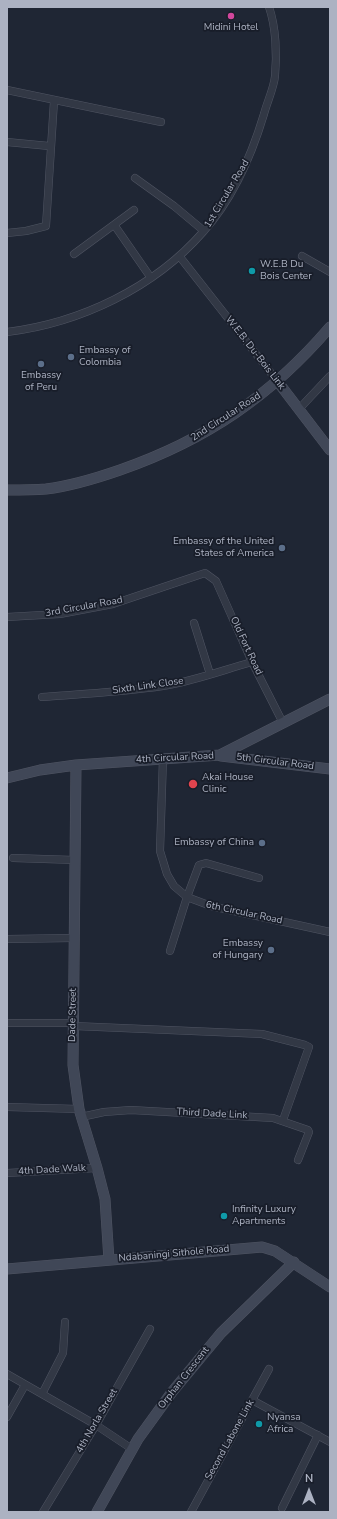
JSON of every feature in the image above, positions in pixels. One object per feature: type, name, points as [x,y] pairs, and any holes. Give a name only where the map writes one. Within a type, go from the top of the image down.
[{"type":"street","name":"1st Circular Road","points":[[7,332],[33,327],[95,308],[151,278],[180,256],[204,231],[224,202],[248,161],[258,134],[275,77],[276,45],[273,17],[269,7]]},
{"type":"street","points":[[7,90],[54,101],[161,122]]},
{"type":"street","points":[[7,233],[26,231],[46,226],[54,101]]},
{"type":"street","points":[[7,142],[50,146]]},
{"type":"street","points":[[135,178],[174,206],[204,231]]},
{"type":"street","points":[[74,254],[134,210]]},
{"type":"street","points":[[114,226],[151,278]]},
{"type":"street","name":"W.E.B. Du-Bois Link","points":[[180,256],[300,409],[330,450]]},
{"type":"street","points":[[302,256],[330,272]]},
{"type":"street","name":"2nd Circular Road","points":[[7,490],[48,489],[98,477],[156,458],[204,434],[246,407],[278,382],[309,351],[330,327]]},
{"type":"street","points":[[300,409],[330,376]]},
{"type":"street","name":"3rd Circular Road","points":[[7,617],[60,614],[113,604],[205,573]]},
{"type":"street","name":"Old Fort Road","points":[[205,573],[216,581],[252,662],[283,723]]},
{"type":"street","points":[[194,623],[210,674]]},
{"type":"street","name":"Sixth Link Close","points":[[42,697],[163,686],[252,662]]},
{"type":"street","name":"4th Circular Road","points":[[7,778],[40,770],[76,766],[163,758],[220,756],[330,699]]},
{"type":"street","name":"5th Circular Road","points":[[220,756],[330,769]]},
{"type":"street","name":"6th Circular Road","points":[[163,758],[160,851],[167,874],[174,886],[186,897],[211,906],[330,932]]},
{"type":"street","name":"Dade Street","points":[[76,766],[73,1065],[80,1113],[98,1168],[105,1199],[109,1260]]},
{"type":"street","points":[[13,858],[75,860]]},
{"type":"street","points":[[170,951],[186,897],[199,865],[206,863],[259,878]]},
{"type":"street","points":[[7,939],[74,938]]},
{"type":"street","points":[[7,1023],[262,1034],[306,1045],[309,1047],[282,1120]]},
{"type":"street","name":"Third Dade Link","points":[[7,1107],[80,1113],[131,1110],[250,1115],[282,1120],[310,1132],[298,1160]]},
{"type":"street","name":"4th Dade Walk","points":[[7,1173],[98,1168]]},
{"type":"street","name":"Ndabaningi Sithole Road","points":[[7,1269],[262,1247],[275,1250],[330,1287]]},
{"type":"street","name":"Orphan Crescent","points":[[97,1512],[132,1449],[172,1392],[220,1333],[294,1262]]},
{"type":"street","points":[[42,1394],[63,1353],[65,1322]]},
{"type":"street","name":"4th Norla Street","points":[[43,1512],[96,1425],[150,1329]]},
{"type":"street","name":"Second Labone Link","points":[[191,1512],[269,1369]]},
{"type":"street","points":[[7,1374],[96,1425],[132,1449]]},
{"type":"street","points":[[7,1417],[25,1385]]},
{"type":"street","points":[[252,1400],[330,1442]]},
{"type":"street","points":[[282,1508],[318,1435]]},
{"type":"place","name":"Midini Hotel","points":[[231,16]]},
{"type":"place","name":"W.E.B Du Bois Center","points":[[252,271]]},
{"type":"place","name":"Embassy of Colombia","points":[[71,357]]},
{"type":"place","name":"Embassy of Peru","points":[[41,364]]},
{"type":"place","name":"Embassy of the United States of America","points":[[282,548]]},
{"type":"place","name":"Akai House Clinic","points":[[193,784]]},
{"type":"place","name":"Embassy of China","points":[[262,843]]},
{"type":"place","name":"Embassy of Hungary","points":[[271,950]]},
{"type":"place","name":"Infinity Luxury Apartments","points":[[224,1216]]},
{"type":"place","name":"Nyansa Africa","points":[[259,1424]]}]
